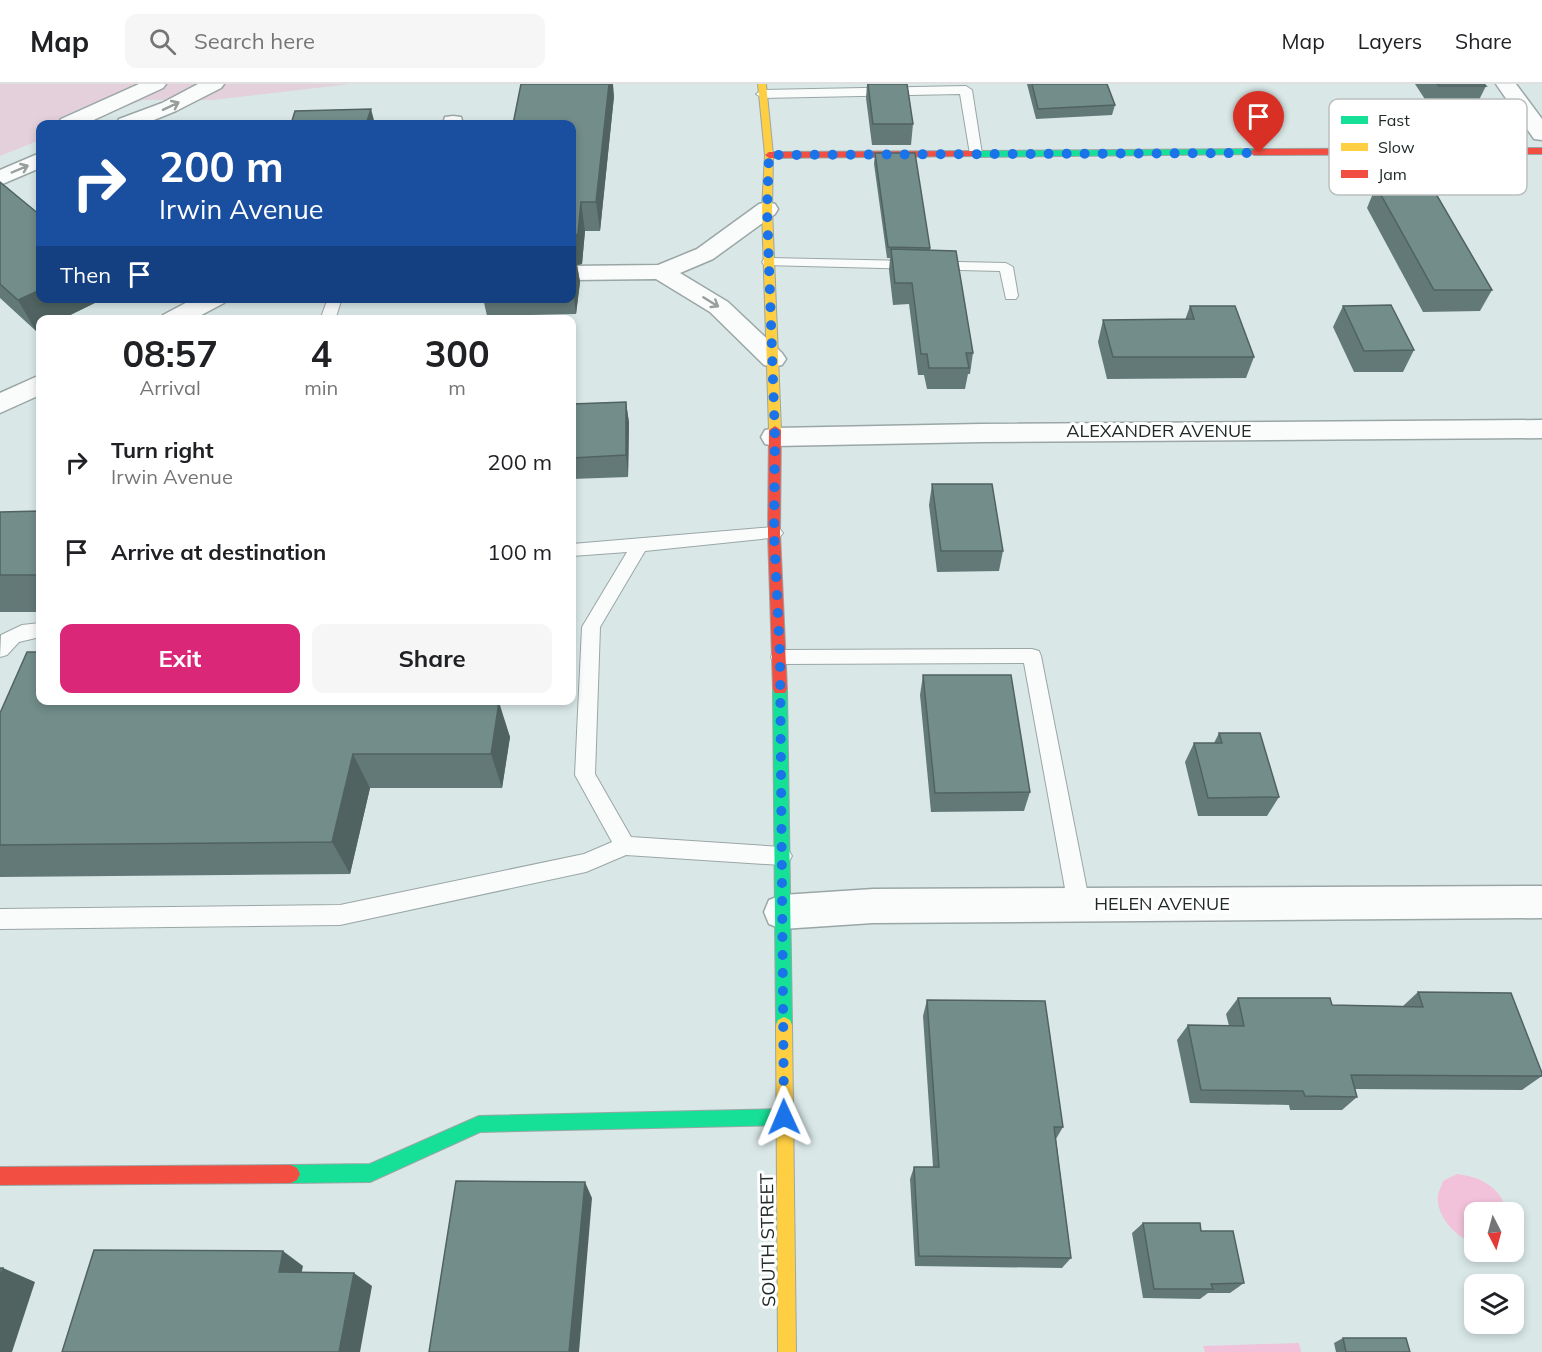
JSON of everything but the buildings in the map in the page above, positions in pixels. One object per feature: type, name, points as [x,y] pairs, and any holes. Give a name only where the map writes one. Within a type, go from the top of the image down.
[{"type":"main road","name":"SOUTH STREET","points":[[762,89],[769,155],[767,209],[775,437],[774,533],[780,657],[787,1352]]},
{"type":"main road","points":[[1527,151],[1542,151]]},
{"type":"main road","points":[[769,155],[1329,152]]},
{"type":"main road","points":[[0,1176],[370,1173],[479,1124],[784,1117]]},
{"type":"street","points":[[78,120],[156,84]]},
{"type":"street","points":[[137,120],[169,107],[214,84]]},
{"type":"street","points":[[1506,84],[1517,99]]},
{"type":"street","points":[[1527,113],[1542,134]]},
{"type":"street","points":[[0,178],[36,162]]},
{"type":"street","points":[[576,273],[661,272],[705,255],[767,209]]},
{"type":"street","points":[[661,272],[719,306],[773,359]]},
{"type":"street","points":[[182,315],[205,303]]},
{"type":"street","points":[[0,404],[36,386]]},
{"type":"street","name":"ALEXANDER AVENUE","points":[[775,437],[981,432],[1542,429]]},
{"type":"street","name":"HELEN AVENUE","points":[[782,912],[873,906],[1542,902]]},
{"type":"lane","points":[[762,89],[966,90],[976,154]]},
{"type":"lane","points":[[769,262],[1006,267],[1011,296]]},
{"type":"lane","points":[[576,550],[774,533]]},
{"type":"lane","points":[[626,846],[585,775],[591,627],[640,545]]},
{"type":"lane","points":[[0,650],[4,642],[20,632],[36,630]]},
{"type":"lane","points":[[780,657],[1032,656],[1079,905]]},
{"type":"lane","points":[[0,919],[340,915],[586,863],[626,846],[781,856]]},
{"type":"shaded area","points":[[0,84],[350,84],[213,100],[143,100],[91,120],[36,120],[36,142],[0,156]]},
{"type":"shaded area","points":[[1457,1174],[1474,1178],[1489,1185],[1503,1202],[1464,1202],[1464,1238],[1448,1224],[1440,1210],[1438,1195],[1443,1181]]},
{"type":"shaded area","points":[[1299,1343],[1301,1352],[1205,1352],[1203,1346]]},
{"type":"traffic: fast","points":[[977,154],[1254,152]]},
{"type":"traffic: fast","points":[[780,689],[784,1025]]},
{"type":"traffic: fast","points":[[291,1174],[370,1173],[479,1124],[784,1117]]},
{"type":"traffic: slow","points":[[762,84],[769,155],[767,209],[775,430]]},
{"type":"traffic: slow","points":[[784,1025],[787,1352]]},
{"type":"traffic: jam","points":[[1527,151],[1542,151]]},
{"type":"traffic: jam","points":[[1254,152],[1329,152]]},
{"type":"traffic: jam","points":[[769,155],[977,154]]},
{"type":"traffic: jam","points":[[775,430],[774,533],[780,689]]},
{"type":"traffic: jam","points":[[0,1176],[291,1174]]},
{"type":"route","points":[[784,1117],[780,657],[774,533],[775,437],[767,209],[769,155],[1259,153]]}]
